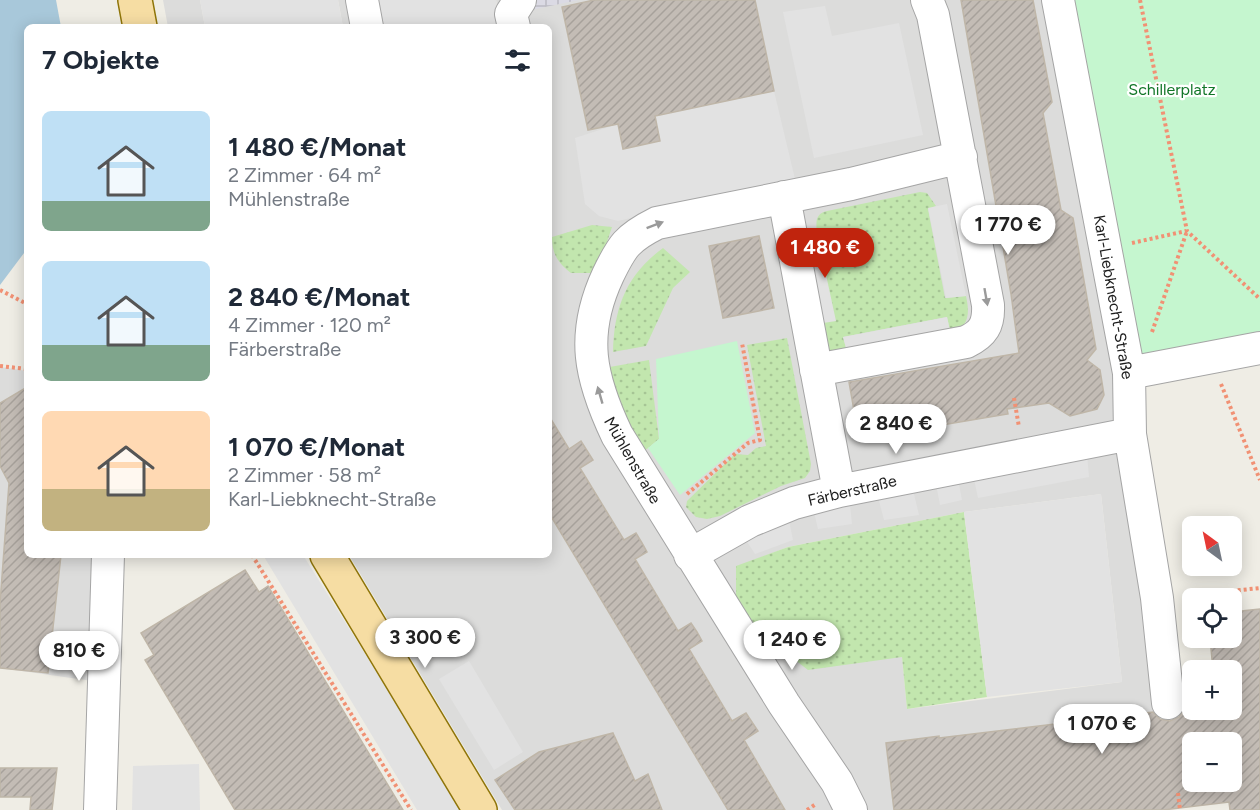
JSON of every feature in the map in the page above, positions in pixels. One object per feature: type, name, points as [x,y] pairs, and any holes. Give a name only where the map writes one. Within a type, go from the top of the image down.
[{"type":"main road","points":[[135,0],[139,24]]},
{"type":"main road","points":[[329,558],[480,810]]},
{"type":"street","points":[[362,0],[366,24]]},
{"type":"street","points":[[513,24],[511,14],[520,0]]},
{"type":"street","points":[[816,370],[957,344],[975,338],[982,332],[989,316],[961,157],[933,15],[927,0]]},
{"type":"street","name":"Karl-Liebknecht-Straße","points":[[1058,0],[1129,373],[1130,434],[1157,598],[1168,703]]},
{"type":"street","name":"Mühlenstraße","points":[[851,810],[837,782],[783,704],[617,435],[601,402],[592,368],[592,320],[603,287],[618,254],[634,234],[657,223],[961,157]]},
{"type":"street","points":[[784,197],[839,491]]},
{"type":"street","points":[[1129,373],[1260,348]]},
{"type":"street","name":"Färberstraße","points":[[690,555],[750,521],[794,503],[839,491],[1130,434]]},
{"type":"street","points":[[100,810],[108,558]]},
{"type":"path","points":[[1140,0],[1187,231],[1148,343]]},
{"type":"path","points":[[1132,243],[1187,231]]},
{"type":"path","points":[[1187,231],[1260,298]]},
{"type":"path","points":[[0,290],[24,303]]},
{"type":"path","points":[[671,525],[684,497],[748,443],[760,440],[742,343]]},
{"type":"path","points":[[1210,357],[1260,480]]},
{"type":"path","points":[[0,366],[24,369]]},
{"type":"path","points":[[254,558],[411,810]]},
{"type":"path","points":[[1157,598],[1260,588]]},
{"type":"path","points":[[1178,793],[1180,810]]},
{"type":"shaded area","points":[[163,0],[200,0],[204,24],[167,24]]},
{"type":"shaded area","points":[[200,0],[338,0],[342,24],[204,24]]},
{"type":"shaded area","points":[[338,0],[362,0],[366,24],[342,24]]},
{"type":"shaded area","points":[[362,0],[496,0],[500,23],[496,24],[366,24]]},
{"type":"shaded area","points":[[496,0],[594,0],[562,7],[588,130],[618,124],[623,148],[660,141],[655,116],[774,91],[755,0],[1056,0],[1166,711],[886,743],[894,810],[502,810],[351,558],[552,558],[552,24],[496,24],[500,23]],"holes":[[[1101,494],[1122,682],[907,709],[902,657],[736,567],[788,547],[964,512]]]},
{"type":"shaded area","points":[[508,0],[579,0],[511,14]]},
{"type":"shaded area","points":[[825,6],[832,36],[899,23],[923,135],[814,158],[783,12]]},
{"type":"shaded area","points":[[774,91],[795,179],[618,221],[599,216],[585,204],[575,138],[618,124],[623,148],[660,141],[655,116]]},
{"type":"shaded area","points":[[947,204],[966,296],[946,298],[928,208]]},
{"type":"shaded area","points":[[817,233],[836,321],[817,324],[801,237]]},
{"type":"shaded area","points":[[947,317],[951,335],[848,355],[843,337]]},
{"type":"shaded area","points":[[0,367],[24,371],[24,558],[105,558],[100,682],[0,668]]},
{"type":"shaded area","points":[[1087,454],[1089,477],[978,498],[973,474]]},
{"type":"shaded area","points":[[958,479],[962,500],[940,505],[936,484]]},
{"type":"shaded area","points":[[913,490],[919,515],[884,520],[878,497]]},
{"type":"shaded area","points":[[1101,494],[1122,682],[987,697],[964,512]]},
{"type":"shaded area","points":[[850,504],[852,524],[818,529],[814,512]]},
{"type":"shaded area","points":[[789,520],[793,540],[755,554],[746,540]]},
{"type":"shaded area","points":[[265,558],[305,558],[463,810],[417,810]]},
{"type":"shaded area","points":[[469,661],[523,752],[494,770],[439,679]]},
{"type":"shaded area","points":[[199,764],[200,810],[132,810],[133,766]]},
{"type":"green space","name":"Schillerplatz","points":[[1065,0],[1260,0],[1260,341],[1136,365]]},
{"type":"green space","points":[[920,192],[927,193],[936,206],[928,209],[945,298],[966,296],[968,314],[965,323],[962,328],[951,335],[947,317],[843,337],[848,355],[834,354],[824,348],[817,324],[835,320],[820,253],[816,227],[818,217],[825,211]]},
{"type":"green space","points":[[592,225],[612,227],[598,269],[594,273],[571,273],[557,258],[552,237]]},
{"type":"green space","points":[[663,248],[690,272],[673,288],[646,346],[613,352],[616,321],[624,294],[640,269]]},
{"type":"green space","points":[[787,338],[811,464],[810,471],[805,478],[781,486],[720,516],[707,519],[696,517],[686,507],[687,501],[735,454],[748,455],[756,448],[766,446],[747,345]]},
{"type":"green space","points":[[737,341],[755,433],[680,495],[648,448],[659,439],[656,359]]},
{"type":"green space","points":[[649,360],[659,439],[642,453],[604,368]]},
{"type":"green space","points":[[964,512],[987,697],[907,709],[902,657],[808,670],[759,632],[736,599],[736,566],[788,547]]},
{"type":"water","points":[[0,0],[56,0],[60,24],[24,24],[24,253],[0,285]]},
{"type":"building","points":[[594,0],[755,0],[774,91],[655,116],[660,141],[623,149],[618,124],[588,130],[562,7]]},
{"type":"building","points":[[961,0],[1033,0],[1052,102],[1043,113],[1061,210],[1073,218],[1096,349],[1087,360],[1100,370],[1104,395],[1097,409],[1070,416],[1049,403],[1007,409],[1008,414],[859,439],[849,382],[1019,353]]},
{"type":"building","points":[[759,236],[774,308],[723,318],[709,246]]},
{"type":"building","points":[[24,389],[24,558],[61,558],[48,673],[0,668],[0,603],[9,483],[0,466],[0,403]]},
{"type":"building","points":[[552,421],[569,449],[581,441],[593,460],[580,468],[624,540],[636,533],[647,552],[635,559],[678,631],[691,623],[697,632],[702,641],[689,649],[732,721],[746,713],[758,731],[744,740],[785,810],[728,810],[552,518]]},
{"type":"building","points":[[245,570],[259,592],[268,586],[403,810],[235,810],[145,660],[154,655],[141,633]]},
{"type":"building","points":[[1260,609],[1260,810],[1230,810],[1229,802],[1163,810],[894,810],[886,743],[1153,712],[1160,719],[1170,721],[1179,717],[1182,712],[1182,720],[1242,720],[1242,660],[1212,660],[1211,648],[1242,648],[1242,611]]},
{"type":"building","points":[[613,733],[635,781],[648,774],[662,810],[515,810],[495,780],[539,752]]},
{"type":"building","points":[[0,768],[57,768],[52,810],[30,810],[31,797],[0,797]]}]
